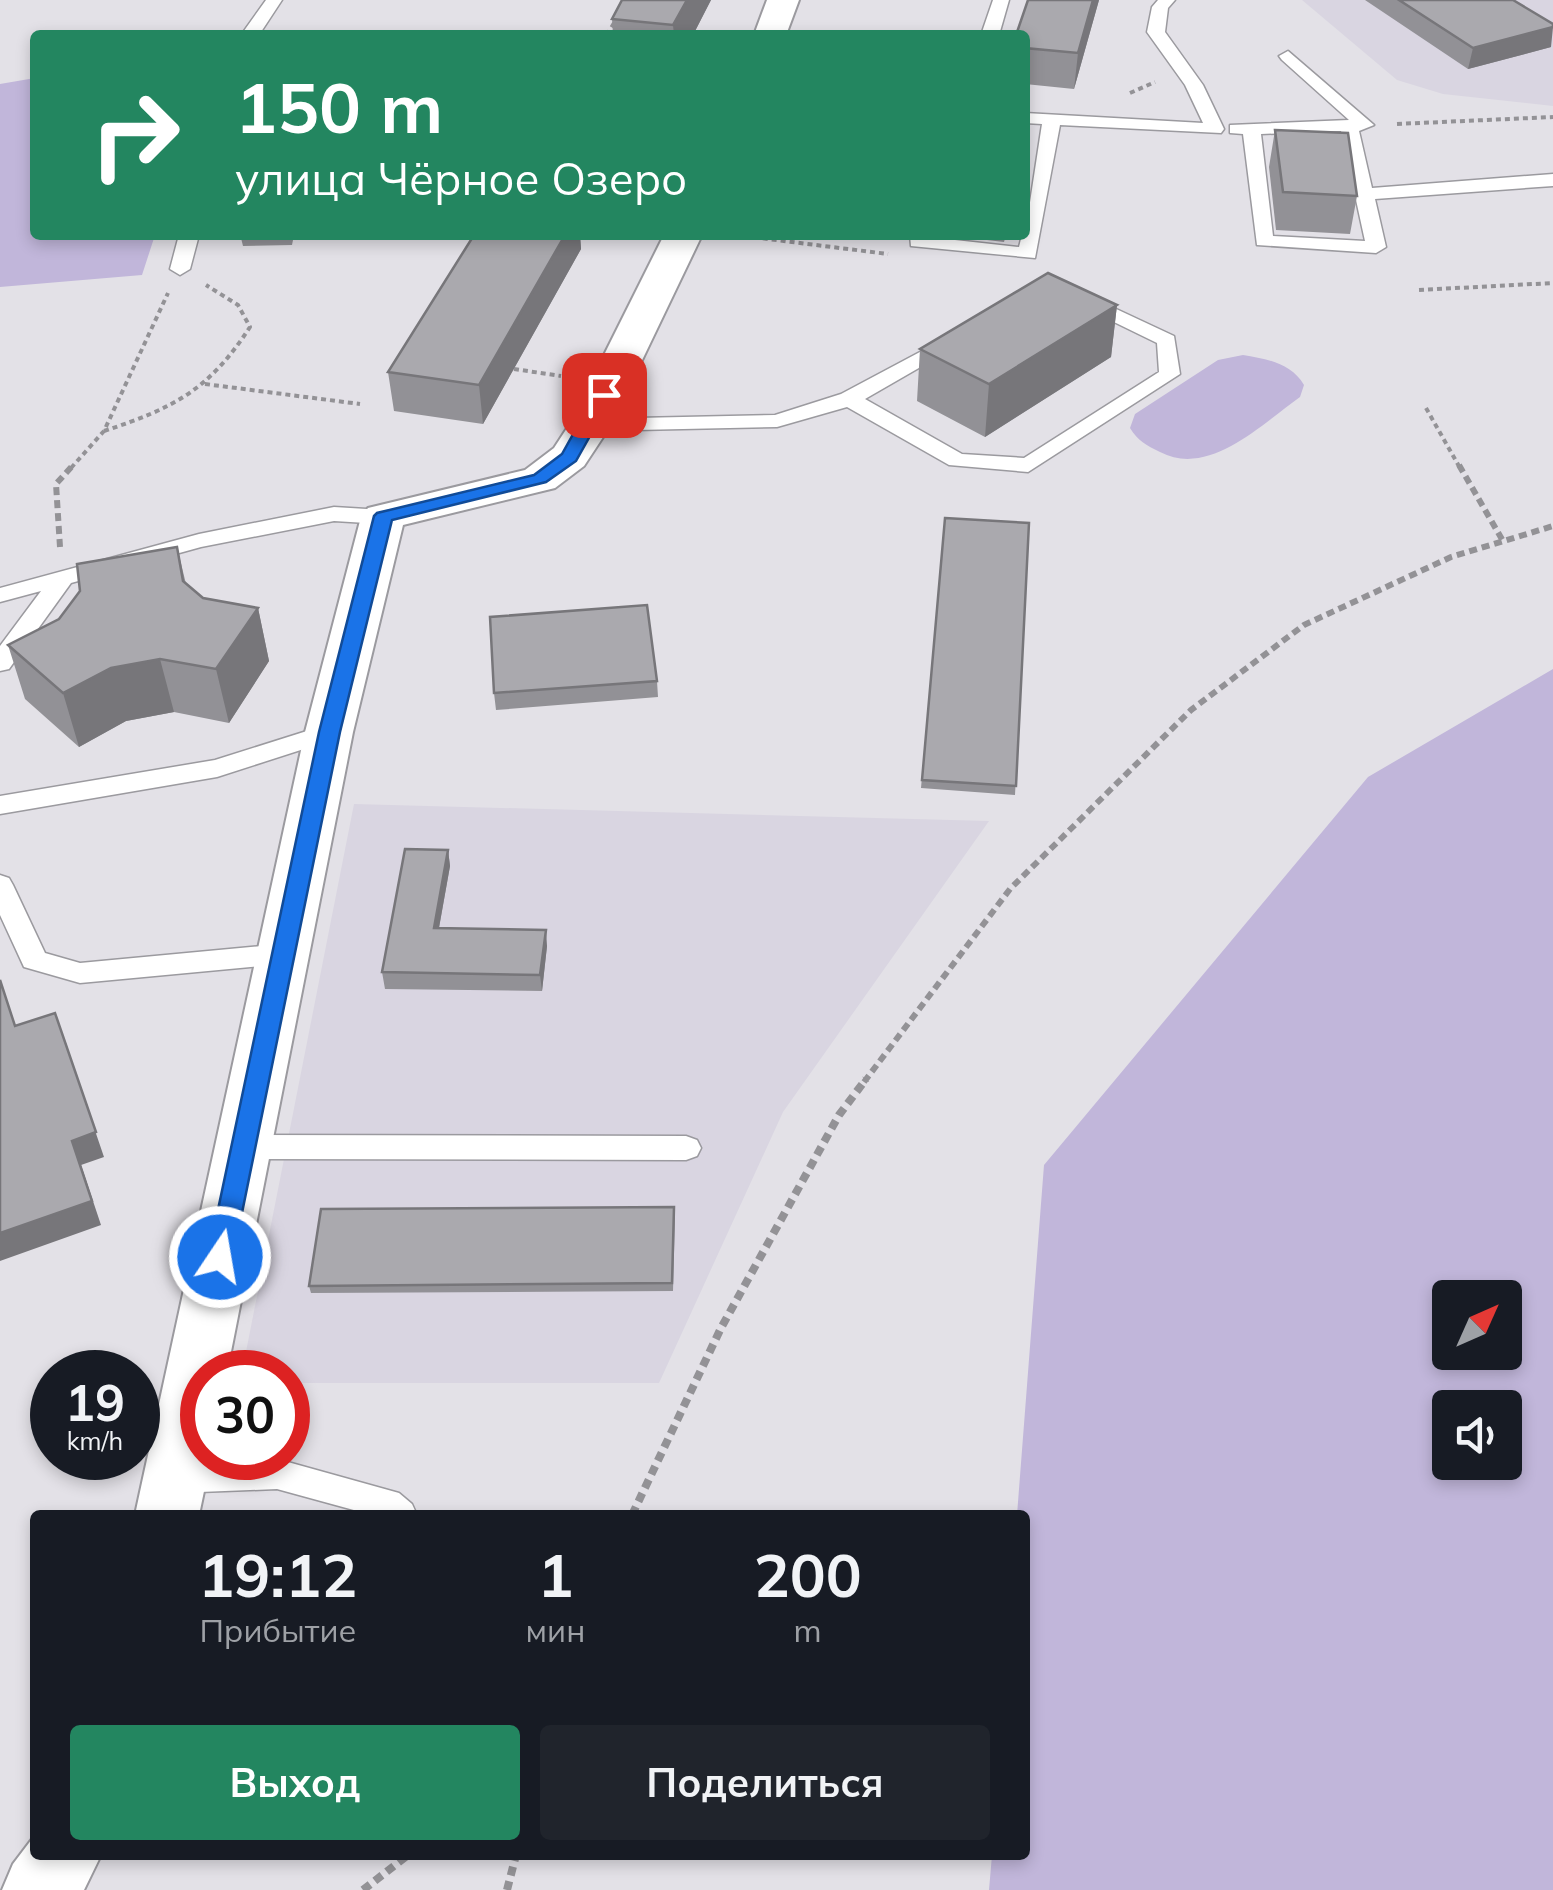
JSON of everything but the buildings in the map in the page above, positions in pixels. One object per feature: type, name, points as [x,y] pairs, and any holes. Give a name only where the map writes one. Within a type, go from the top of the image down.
[{"type":"street","points":[[772,30],[783,0]]},
{"type":"street","points":[[171,1496],[330,732],[383,516],[540,478],[570,458],[572,407],[679,240]]},
{"type":"street","points":[[39,1890],[61,1860]]},
{"type":"lane","points":[[253,30],[274,0]]},
{"type":"lane","points":[[992,30],[1002,0]]},
{"type":"lane","points":[[1167,0],[1160,7],[1156,32],[1194,85],[1215,129]]},
{"type":"lane","points":[[1251,128],[1264,241],[1376,247],[1364,194],[1357,126],[1288,56]]},
{"type":"lane","points":[[1030,118],[1215,129],[1357,126]]},
{"type":"lane","points":[[919,240],[1028,254],[1052,120]]},
{"type":"lane","points":[[1364,194],[1553,180]]},
{"type":"lane","points":[[180,269],[188,240]]},
{"type":"lane","points":[[850,399],[957,460],[1028,465],[1170,374],[1168,340],[1090,300],[1053,297]]},
{"type":"lane","points":[[572,407],[777,421],[850,399],[968,332]]},
{"type":"lane","points":[[0,595],[199,542],[334,514],[383,516]]},
{"type":"lane","points":[[0,664],[63,578]]},
{"type":"lane","points":[[0,805],[216,768],[330,732]]},
{"type":"lane","points":[[0,885],[34,960],[80,973],[284,954]]},
{"type":"lane","points":[[244,1146],[686,1148]]},
{"type":"lane","points":[[171,1496],[277,1474],[388,1504],[395,1510]]},
{"type":"path","points":[[610,30],[620,12]]},
{"type":"path","points":[[1357,126],[1553,117]]},
{"type":"path","points":[[63,578],[56,484],[104,431],[180,269],[238,305],[250,328],[226,366],[174,408],[104,431]]},
{"type":"path","points":[[1419,290],[1553,283]]},
{"type":"path","points":[[514,369],[561,376],[572,407]]},
{"type":"path","points":[[204,384],[360,404]]},
{"type":"path","points":[[1426,408],[1504,541]]},
{"type":"path","points":[[634,1510],[721,1328],[838,1114],[1010,889],[1191,710],[1304,625],[1451,557],[1553,526]]},
{"type":"path","points":[[363,1890],[402,1860]]},
{"type":"path","points":[[508,1890],[515,1860]]},
{"type":"shaded area","points":[[1302,0],[1553,0],[1553,106],[1443,94],[1397,80]]},
{"type":"shaded area","points":[[30,79],[30,240],[153,240],[142,275],[0,287],[0,84]]},
{"type":"shaded area","points":[[1243,355],[1269,360],[1292,372],[1304,385],[1300,397],[1234,444],[1197,458],[1160,452],[1130,428],[1135,414],[1218,360]]},
{"type":"shaded area","points":[[1553,669],[1553,1890],[989,1890],[992,1860],[1030,1860],[1030,1510],[1017,1510],[1044,1165],[1368,777]]},
{"type":"shaded area","points":[[354,804],[989,821],[783,1112],[659,1383],[310,1383],[310,1350],[246,1350]]},
{"type":"route","points":[[220,1257],[330,732],[383,516],[540,478],[570,458],[604,395]]}]
